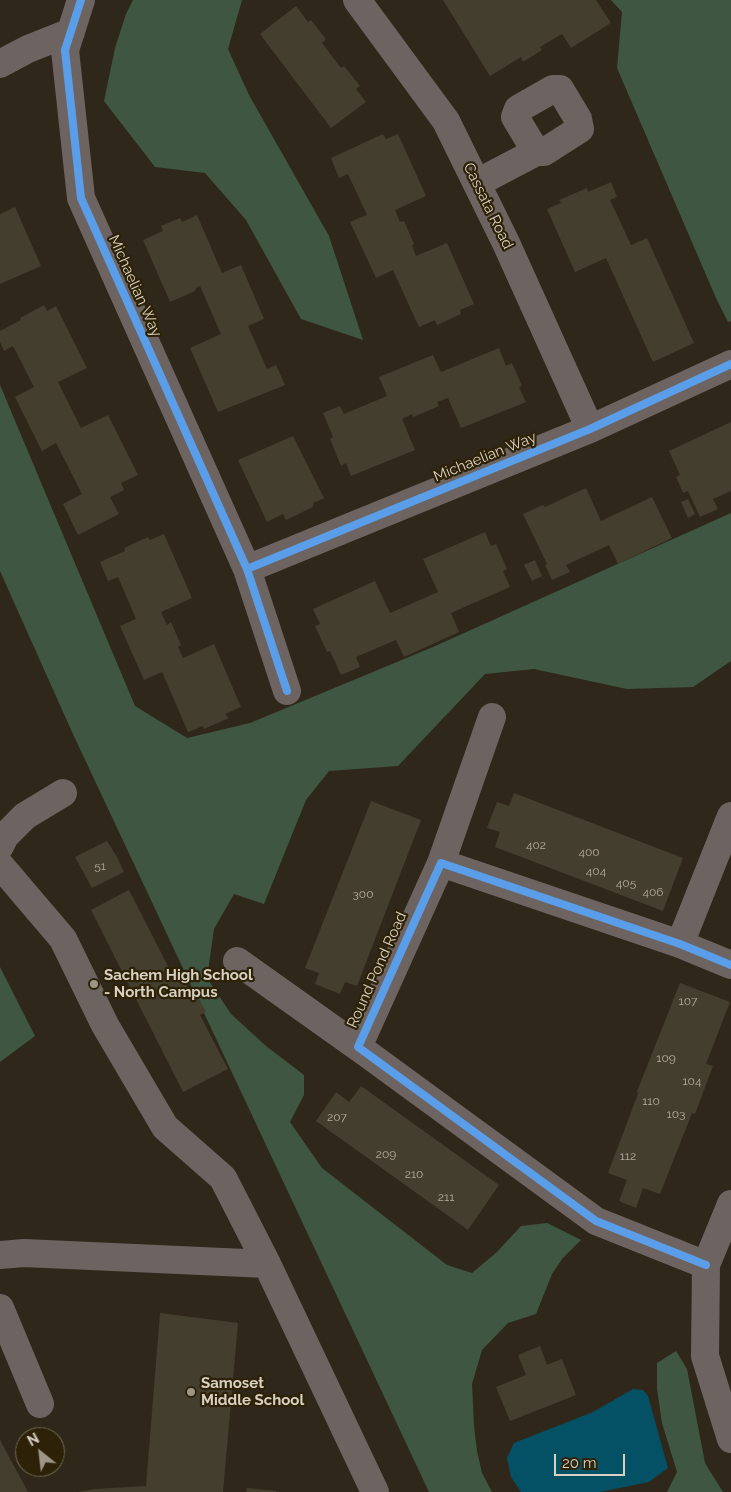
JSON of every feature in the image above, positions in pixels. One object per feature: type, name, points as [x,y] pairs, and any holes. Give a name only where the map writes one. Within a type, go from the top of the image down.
[{"type":"street","name":"Michaelian Way","points":[[81,0],[65,50],[81,198],[247,569],[287,691]]},
{"type":"street","name":"Cassata Road","points":[[357,0],[446,121],[477,183],[590,429]]},
{"type":"street","points":[[0,64],[28,49],[71,32]]},
{"type":"street","points":[[477,183],[536,152]]},
{"type":"street","name":"Michaelian Way","points":[[247,569],[590,429],[731,364]]},
{"type":"street","name":"Round Pond Road","points":[[492,717],[440,863],[358,1047],[596,1222],[706,1265]]},
{"type":"street","points":[[0,846],[5,836],[25,816],[63,793]]},
{"type":"street","points":[[680,944],[731,816]]},
{"type":"street","points":[[440,863],[680,944],[731,965]]},
{"type":"street","points":[[0,866],[63,939],[105,1025],[165,1127],[223,1178],[267,1264],[375,1492]]},
{"type":"street","points":[[237,961],[358,1047]]},
{"type":"street","points":[[731,1204],[706,1265],[705,1356],[731,1439]]},
{"type":"street","points":[[0,1254],[24,1253],[267,1264]]},
{"type":"street","points":[[0,1308],[40,1404]]},
{"type":"green space","points":[[133,0],[242,0],[228,49],[249,95],[329,236],[363,340],[301,319],[246,220],[205,173],[155,167],[104,101],[115,48],[126,14]]},
{"type":"green space","points":[[611,0],[731,0],[731,321],[728,322],[716,298],[617,68],[622,12]]},
{"type":"green space","points":[[0,385],[135,706],[187,738],[250,723],[433,647],[731,513],[731,661],[693,687],[627,689],[534,669],[485,674],[398,766],[329,771],[306,800],[264,904],[234,894],[214,929],[207,978],[231,1014],[266,1046],[304,1075],[304,1095],[290,1122],[322,1168],[447,1265],[472,1273],[497,1252],[521,1226],[547,1223],[581,1240],[562,1259],[552,1274],[536,1314],[508,1323],[482,1350],[472,1384],[474,1426],[482,1473],[492,1492],[429,1492],[72,732],[0,571]]},
{"type":"green space","points":[[0,967],[35,1036],[0,1062]]},
{"type":"green space","points":[[676,1351],[687,1369],[705,1463],[723,1492],[667,1492],[677,1472],[662,1423],[657,1389],[657,1363]]},
{"type":"water","points":[[633,1389],[643,1390],[648,1396],[668,1468],[649,1482],[600,1492],[521,1492],[511,1477],[507,1458],[514,1443],[593,1412]]},
{"type":"building","points":[[443,0],[596,0],[611,23],[571,48],[562,34],[540,47],[542,50],[523,62],[521,57],[490,76]]},
{"type":"building","points":[[296,6],[308,22],[311,20],[326,39],[322,43],[341,68],[344,66],[360,86],[356,89],[366,102],[331,128],[260,34]]},
{"type":"building","points":[[383,134],[386,139],[398,134],[426,196],[395,210],[400,222],[404,221],[414,244],[412,245],[416,256],[447,243],[474,304],[460,310],[461,314],[437,325],[435,320],[419,327],[393,270],[376,278],[350,222],[367,215],[348,174],[339,178],[331,158]]},
{"type":"building","points":[[611,182],[617,197],[610,200],[631,245],[647,238],[694,343],[653,362],[606,258],[575,272],[547,209],[561,203],[559,200],[587,188],[588,192]]},
{"type":"building","points":[[15,207],[41,266],[0,284],[0,214]]},
{"type":"building","points":[[197,215],[222,273],[241,265],[264,319],[248,326],[267,369],[276,365],[285,385],[218,412],[190,348],[221,334],[200,286],[195,291],[170,302],[143,240],[163,231],[161,226],[180,218],[182,222]]},
{"type":"building","points":[[44,305],[47,311],[56,306],[87,368],[58,382],[81,428],[108,415],[138,475],[121,483],[124,490],[110,497],[119,514],[78,535],[63,504],[82,494],[56,443],[42,451],[15,397],[34,387],[13,346],[4,351],[0,342],[0,331]]},
{"type":"building","points":[[499,348],[506,366],[512,363],[522,386],[519,387],[526,402],[461,428],[448,398],[437,402],[439,406],[413,417],[412,414],[402,419],[415,450],[351,476],[346,463],[341,466],[330,439],[333,437],[323,413],[340,406],[344,414],[387,396],[379,377],[433,355],[441,372]]},
{"type":"building","points":[[731,422],[731,491],[713,499],[718,509],[700,517],[688,491],[683,493],[676,477],[680,475],[669,451]]},
{"type":"building","points":[[293,436],[324,498],[313,503],[313,507],[286,520],[283,514],[267,522],[238,460]]},
{"type":"building","points":[[586,488],[601,521],[652,497],[672,538],[618,564],[609,545],[566,565],[570,572],[552,580],[545,565],[547,564],[523,514],[543,505],[545,507]]},
{"type":"building","points":[[688,499],[695,514],[688,518],[681,502]]},
{"type":"building","points":[[485,532],[491,546],[496,544],[507,569],[503,571],[510,587],[451,613],[459,632],[404,657],[396,640],[356,657],[360,667],[341,675],[330,651],[327,652],[315,626],[320,624],[313,609],[375,581],[390,613],[438,592],[423,559]]},
{"type":"building","points":[[164,534],[192,598],[161,612],[167,625],[171,622],[181,645],[178,647],[183,658],[214,644],[241,707],[225,714],[229,718],[204,729],[203,726],[188,732],[162,672],[144,680],[120,626],[136,619],[118,577],[108,581],[100,562],[125,551],[124,548],[148,537],[150,540]]},
{"type":"building","points":[[535,560],[542,576],[532,581],[524,565]]},
{"type":"building","points":[[514,793],[683,858],[663,911],[495,847],[500,832],[487,828],[497,802],[509,806]]},
{"type":"building","points":[[371,801],[421,820],[357,986],[345,982],[340,994],[315,984],[319,973],[305,968]]},
{"type":"building","points":[[107,841],[124,872],[92,888],[75,857]]},
{"type":"building","points":[[129,890],[173,976],[180,972],[193,997],[197,995],[206,1012],[200,1015],[228,1069],[183,1092],[91,910]]},
{"type":"building","points":[[680,983],[730,1002],[706,1064],[713,1066],[695,1114],[692,1113],[660,1194],[643,1188],[636,1208],[619,1201],[627,1180],[608,1173],[639,1091],[636,1094]]},
{"type":"building","points":[[361,1086],[499,1185],[468,1230],[316,1121],[336,1092],[349,1102]]},
{"type":"building","points":[[160,1313],[238,1323],[223,1492],[78,1492],[94,1489],[146,1486]]},
{"type":"building","points":[[540,1346],[547,1365],[562,1359],[576,1395],[510,1421],[496,1387],[526,1375],[518,1355]]},
{"type":"building","points":[[0,1440],[15,1468],[15,1477],[20,1477],[28,1492],[0,1492]]},
{"type":"building","points":[[247,1488],[276,1491],[276,1492],[246,1492]]},
{"type":"cycle path","points":[[81,0],[65,50],[81,198],[247,569],[287,691]]},
{"type":"cycle path","points":[[247,569],[590,429],[731,364]]},
{"type":"cycle path","points":[[706,1265],[596,1221],[358,1047],[441,863],[680,944],[731,965]]},
{"type":"place","name":"Sachem High School - North Campus","points":[[94,984]]},
{"type":"place","name":"Samoset Middle School","points":[[191,1392]]}]
